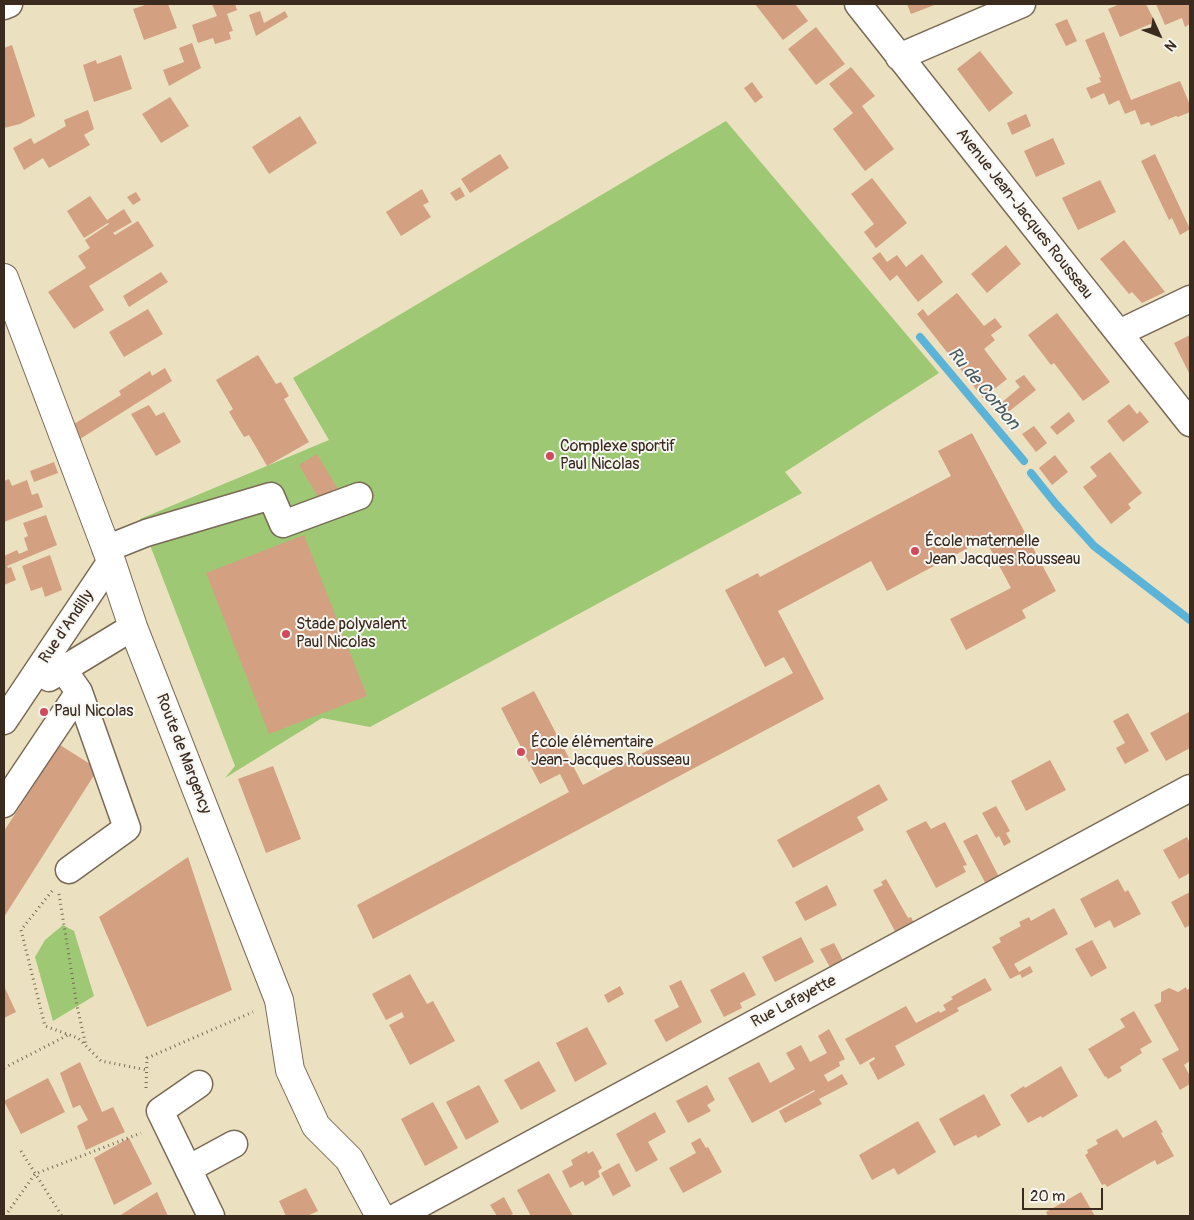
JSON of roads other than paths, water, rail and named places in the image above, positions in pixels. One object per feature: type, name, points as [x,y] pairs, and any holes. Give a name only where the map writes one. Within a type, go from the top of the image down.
[{"type":"main road","name":"Route de Margency","points":[[4,278],[109,555],[133,627],[279,1000],[290,1070],[316,1126],[350,1159],[380,1216]]},
{"type":"street","points":[[4,6],[9,4]]},
{"type":"street","name":"Avenue Jean-Jacques Rousseau","points":[[858,4],[1190,423]]},
{"type":"street","points":[[899,57],[1022,4]]},
{"type":"street","points":[[1119,333],[1190,299]]},
{"type":"street","points":[[109,555],[146,533],[271,496],[284,524],[359,496]]},
{"type":"street","name":"Rue d'Andilly","points":[[4,721],[23,694],[109,555]]},
{"type":"street","name":"Rue d'Andilly","points":[[23,694],[133,627]]},
{"type":"street","points":[[63,669],[78,692],[127,828],[64,877]]},
{"type":"street","points":[[4,804],[78,692]]},
{"type":"street","name":"Rue Lafayette","points":[[398,1216],[1190,788]]},
{"type":"street","points":[[199,1084],[160,1111],[211,1216]]},
{"type":"street","points":[[188,1169],[234,1144]]},
{"type":"waterway","name":"Ru de Corbon","points":[[920,337],[1024,461]]},
{"type":"waterway","name":"Ru de Corbon","points":[[1031,473],[1094,546],[1190,620]]},
{"type":"place","name":"Complexe sportif Paul Nicolas","points":[[550,456]]},
{"type":"place","name":"École maternelle Jean Jacques Rousseau","points":[[915,551]]},
{"type":"place","name":"Stade polyvalent Paul Nicolas","points":[[286,634]]},
{"type":"place","name":"Paul Nicolas","points":[[44,712]]},
{"type":"place","name":"École élémentaire Jean-Jacques Rousseau","points":[[521,752]]}]
